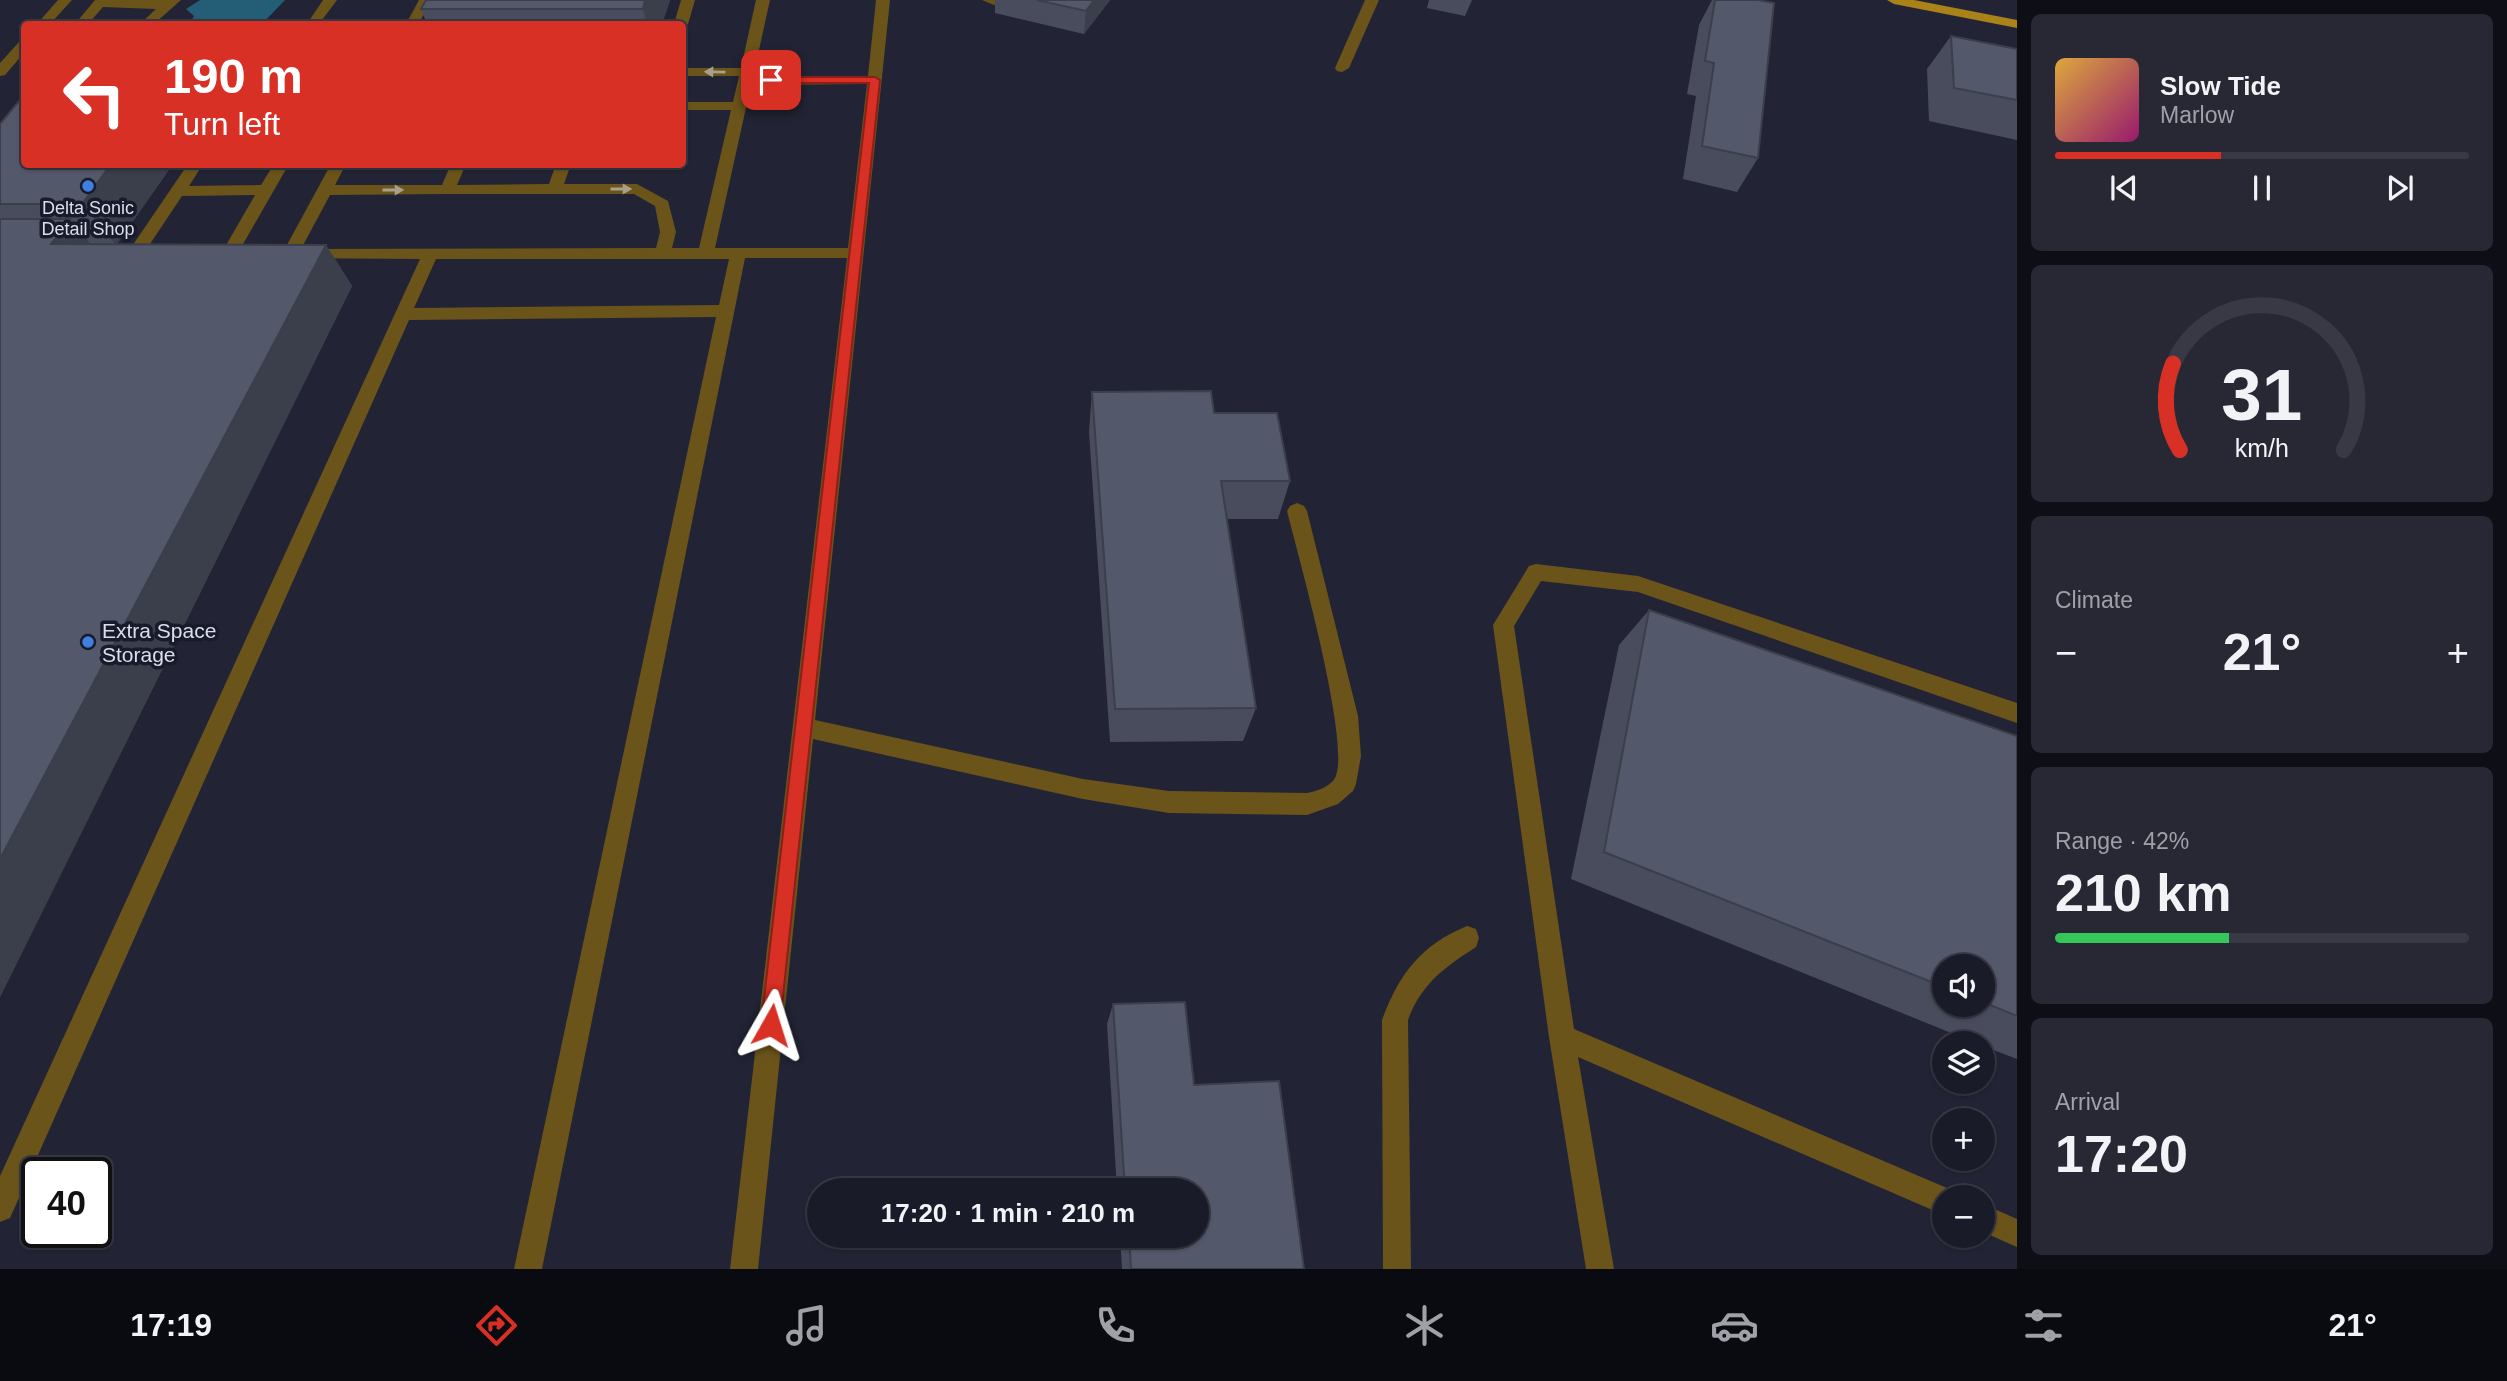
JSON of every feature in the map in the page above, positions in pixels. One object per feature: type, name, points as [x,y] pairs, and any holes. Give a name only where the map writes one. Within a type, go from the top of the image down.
[{"type":"main road","points":[[1894,0],[2017,24]]},
{"type":"street","points":[[46,21],[65,0]]},
{"type":"street","points":[[315,21],[330,0]]},
{"type":"street","points":[[414,21],[426,0]]},
{"type":"street","points":[[682,21],[688,0]]},
{"type":"street","points":[[706,254],[763,0]]},
{"type":"street","points":[[744,1269],[883,0]]},
{"type":"street","points":[[1342,68],[1373,0]]},
{"type":"street","points":[[84,21],[101,1],[171,2]]},
{"type":"street","points":[[151,21],[171,2]]},
{"type":"street","points":[[0,72],[21,48]]},
{"type":"street","points":[[686,72],[875,80]]},
{"type":"street","points":[[686,106],[739,106]]},
{"type":"street","points":[[161,254],[127,255],[193,168]]},
{"type":"street","points":[[254,254],[222,254],[280,168]]},
{"type":"street","points":[[337,168],[284,254],[855,253]]},
{"type":"street","points":[[447,190],[457,168]]},
{"type":"street","points":[[555,189],[563,168]]},
{"type":"street","points":[[325,190],[637,189],[662,204],[668,232],[663,254]]},
{"type":"street","points":[[177,191],[267,190]]},
{"type":"street","points":[[0,1208],[430,254]]},
{"type":"street","points":[[528,1269],[738,254]]},
{"type":"street","points":[[403,314],[726,311]]},
{"type":"street","points":[[803,727],[1083,789],[1168,802],[1307,804],[1330,797],[1345,784],[1350,756],[1347,716],[1297,511]]},
{"type":"street","points":[[1600,1269],[1562,1037],[1503,625],[1536,572],[1638,584],[2017,713]]},
{"type":"street","points":[[1397,1269],[1395,1020],[1404,994],[1424,965],[1467,938]]},
{"type":"street","points":[[1562,1037],[1932,1196]]},
{"type":"street","points":[[1995,1223],[2017,1233]]},
{"type":"water","points":[[200,0],[285,0],[265,21],[192,21],[194,16],[186,9]]},
{"type":"building","points":[[426,0],[645,0],[643,9],[421,9]]},
{"type":"building","points":[[1037,0],[1094,0],[1086,11]]},
{"type":"building","points":[[1715,0],[1758,0],[1774,3],[1758,158],[1702,146],[1714,63],[1705,61]]},
{"type":"building","points":[[1951,36],[2017,49],[2017,100],[1954,88]]},
{"type":"building","points":[[21,99],[21,168],[108,168],[82,204],[0,204],[0,124]]},
{"type":"building","name":"Extra Space Storage","points":[[0,219],[70,219],[51,244],[326,245],[0,859]]},
{"type":"building","points":[[1211,391],[1214,413],[1277,413],[1290,481],[1221,481],[1256,708],[1115,709],[1092,392]]},
{"type":"building","points":[[1649,610],[2017,736],[2017,1016],[1995,1007],[1995,954],[1932,954],[1932,982],[1604,852]]},
{"type":"building","points":[[1185,1002],[1194,1085],[1279,1081],[1304,1269],[1131,1269],[1130,1248],[1209,1248],[1209,1178],[1124,1178],[1113,1004]]},
{"type":"place","name":"Delta Sonic Detail Shop","points":[[88,186]]},
{"type":"place","name":"Extra Space Storage","points":[[88,642]]},
{"type":"route","points":[[771,80],[875,80],[771,1025]]}]
